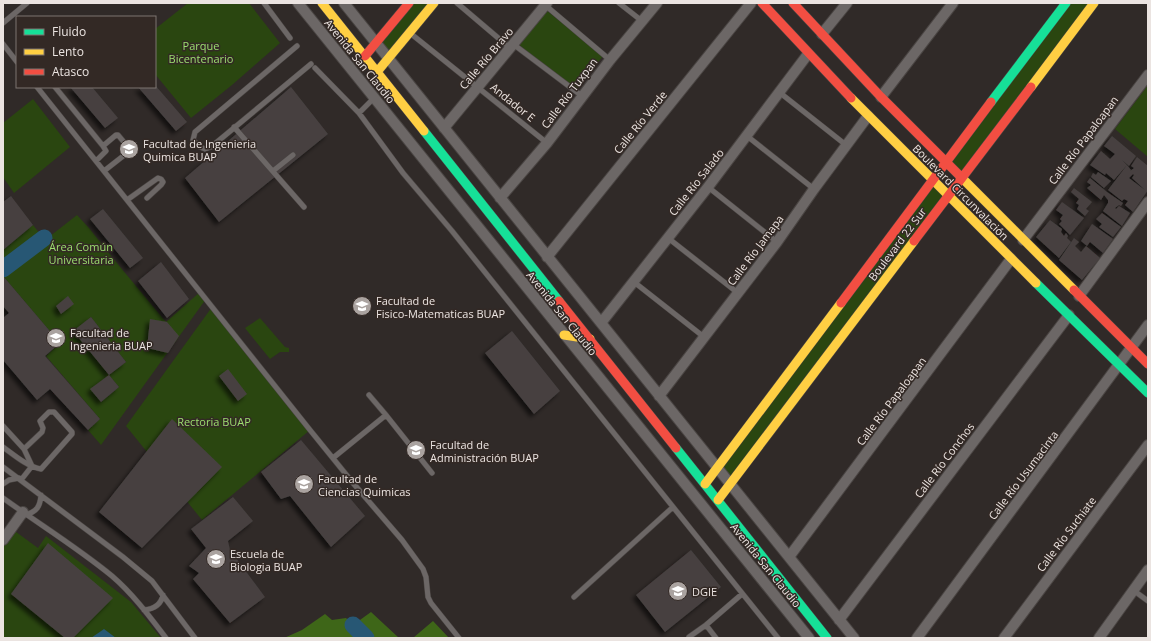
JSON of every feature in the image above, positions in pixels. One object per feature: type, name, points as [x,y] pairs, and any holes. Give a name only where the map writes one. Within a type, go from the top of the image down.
[{"type":"street","name":"Avenida San Claudio","points":[[298,3],[809,638]]},
{"type":"street","name":"Avenida San Claudio","points":[[322,3],[827,638]]},
{"type":"street","name":"Avenida San Claudio","points":[[344,3],[854,638]]},
{"type":"street","points":[[377,72],[434,3]]},
{"type":"street","name":"Calle Río Tuxpan","points":[[500,198],[547,143],[610,60],[657,3]]},
{"type":"street","name":"Calle Río Verde","points":[[548,257],[751,3]]},
{"type":"street","name":"Boulevard Circunvalación","points":[[762,3],[808,54],[948,197],[1148,393]]},
{"type":"street","name":"Boulevard Circunvalación","points":[[793,3],[881,97],[1148,364]]},
{"type":"street","points":[[822,34],[848,3]]},
{"type":"street","points":[[881,97],[954,3]]},
{"type":"street","name":"Boulevard 22 Sur","points":[[718,500],[730,484],[780,401],[933,181],[1066,3]]},
{"type":"street","name":"Boulevard 22 Sur","points":[[705,484],[717,468],[780,401],[948,197],[1094,3]]},
{"type":"street","name":"Calle Río Bravo","points":[[444,128],[545,4]]},
{"type":"street","points":[[365,56],[404,6]]},
{"type":"street","name":"Calle Río Salado","points":[[601,324],[708,187],[808,54]]},
{"type":"street","name":"Calle Río Papaloapan","points":[[1023,240],[1148,75]]},
{"type":"street","name":"Calle Río Jamapa","points":[[659,396],[777,242],[868,116]]},
{"type":"street","points":[[1079,296],[1148,202]]},
{"type":"street","name":"Calle Río Papaloapan","points":[[789,557],[1012,259]]},
{"type":"street","name":"Calle Río Conchos","points":[[839,620],[1069,315]]},
{"type":"street","name":"Calle Río Usumacinta","points":[[917,638],[1148,325]]},
{"type":"street","points":[[564,335],[590,339]]},
{"type":"street","name":"Calle Río Suchiate","points":[[1004,638],[1148,445]]},
{"type":"street","points":[[3,540],[25,514]]},
{"type":"street","points":[[1101,637],[1148,570]]},
{"type":"lane","points":[[3,23],[27,3]]},
{"type":"lane","points":[[264,3],[290,38]]},
{"type":"lane","points":[[457,3],[511,46],[582,96]]},
{"type":"lane","points":[[619,3],[642,22]]},
{"type":"lane","points":[[545,4],[610,60]]},
{"type":"lane","name":"Andador E","points":[[410,32],[547,143]]},
{"type":"lane","points":[[3,44],[16,61]]},
{"type":"lane","points":[[297,46],[195,132],[193,140],[200,147],[205,149],[209,148],[313,66],[359,113],[403,173],[452,231],[778,638]]},
{"type":"lane","points":[[38,88],[333,458],[402,540],[423,569],[426,577],[429,600],[459,638]]},
{"type":"lane","points":[[56,88],[106,151],[96,161]]},
{"type":"lane","points":[[779,92],[846,145]]},
{"type":"lane","points":[[359,113],[374,98]]},
{"type":"lane","points":[[234,127],[304,207]]},
{"type":"lane","points":[[103,146],[118,135],[128,147],[127,153],[104,171]]},
{"type":"lane","points":[[746,136],[814,189]]},
{"type":"lane","points":[[272,171],[293,155]]},
{"type":"lane","points":[[127,200],[158,178],[162,179],[163,182],[161,185],[147,198]]},
{"type":"lane","points":[[708,187],[777,242]]},
{"type":"lane","points":[[668,238],[738,293]]},
{"type":"lane","points":[[634,282],[704,337]]},
{"type":"lane","points":[[369,395],[432,473]]},
{"type":"lane","points":[[3,447],[16,457],[39,469],[43,467],[72,434],[72,432],[54,412],[50,412],[40,421],[43,428],[42,432],[24,449]]},
{"type":"lane","points":[[333,458],[386,416]]},
{"type":"lane","points":[[3,426],[24,449],[32,466]]},
{"type":"lane","points":[[3,484],[9,480],[20,479],[32,466]]},
{"type":"lane","points":[[3,467],[123,557],[152,581],[195,638]]},
{"type":"lane","points":[[25,514],[37,510],[40,505],[41,495]]},
{"type":"lane","points":[[3,498],[42,524],[112,576],[144,610],[166,638]]},
{"type":"lane","points":[[574,597],[673,507]]},
{"type":"lane","points":[[1134,590],[1148,601]]},
{"type":"lane","points":[[689,637],[706,625],[742,594]]},
{"type":"lane","points":[[144,610],[156,607],[160,604],[163,595]]},
{"type":"lane","points":[[706,625],[716,638]]},
{"type":"green space","name":"Parque Bicentenario","points":[[188,3],[249,3],[280,43],[191,118],[156,75],[156,28]]},
{"type":"green space","points":[[409,3],[434,3],[388,58],[376,43]]},
{"type":"green space","points":[[1067,3],[1094,3],[961,179],[947,165]]},
{"type":"green space","points":[[546,10],[603,56],[575,91],[518,44]]},
{"type":"green space","points":[[1148,85],[1148,157],[1115,129]]},
{"type":"green space","points":[[33,99],[70,147],[14,193],[3,177],[3,123]]},
{"type":"green space","points":[[936,179],[950,193],[730,484],[717,468]]},
{"type":"green space","name":"Área Común Universitaria","points":[[77,215],[166,322],[200,292],[206,299],[101,445],[88,430],[100,419],[46,356],[60,343],[3,276],[3,250],[33,225],[45,240]],"holes":[[[91,317],[126,362],[109,375],[74,331]],[[109,375],[119,387],[101,402],[91,389]]]},
{"type":"green space","name":"Rectoria BUAP","points":[[212,307],[310,430],[202,520],[126,426]]},
{"type":"green space","points":[[260,318],[285,347],[289,348],[289,352],[280,352],[270,359],[245,328]]},
{"type":"green space","points":[[12,529],[38,548],[46,536],[131,602],[161,638],[3,638],[3,541]]},
{"type":"green space","points":[[371,612],[399,638],[284,638],[302,630],[325,614],[332,620],[346,618],[353,625]]},
{"type":"green space","points":[[433,621],[449,638],[413,638]]},
{"type":"water","points":[[104,629],[116,638],[91,638]]},
{"type":"building","points":[[156,86],[187,122],[176,131],[139,88],[156,88]]},
{"type":"building","points":[[291,87],[328,134],[219,222],[185,178]]},
{"type":"building","points":[[71,88],[93,88],[118,118],[105,128]]},
{"type":"building","points":[[1112,136],[1136,156],[1129,166],[1122,160],[1127,165],[1114,180],[1106,173],[1105,175],[1090,165],[1101,151],[1110,159],[1115,154],[1104,146]]},
{"type":"building","points":[[1137,157],[1148,166],[1148,190],[1133,212],[1125,205],[1128,201],[1124,199],[1122,201],[1108,190],[1127,165],[1131,170],[1130,171],[1134,168],[1131,166]],"holes":[[[1133,174],[1134,175],[1132,178],[1145,190],[1129,178]]]},
{"type":"building","points":[[1098,172],[1111,181],[1104,188],[1091,177],[1093,173],[1096,175]]},
{"type":"building","points":[[1090,178],[1123,203],[1121,206],[1119,205],[1115,208],[1116,209],[1119,206],[1130,213],[1122,226],[1103,211],[1108,203],[1108,200],[1104,195],[1101,200],[1087,188],[1091,185],[1087,182]]},
{"type":"building","points":[[1074,188],[1092,202],[1086,209],[1089,211],[1085,216],[1077,209],[1079,205],[1076,203],[1079,199],[1071,192]]},
{"type":"building","points":[[11,196],[33,225],[3,250],[3,202]]},
{"type":"building","points":[[1062,202],[1084,218],[1070,235],[1059,224],[1062,221],[1060,219],[1063,215],[1056,210]]},
{"type":"building","points":[[103,209],[143,258],[130,268],[90,219]]},
{"type":"building","points":[[1102,213],[1121,227],[1113,237],[1099,227],[1102,224],[1096,219]]},
{"type":"building","points":[[1050,220],[1062,229],[1061,232],[1064,236],[1066,233],[1068,236],[1067,238],[1071,242],[1059,258],[1036,237]]},
{"type":"building","points":[[1092,224],[1113,239],[1103,253],[1090,242],[1087,246],[1081,241]]},
{"type":"building","points":[[1074,238],[1079,242],[1075,246],[1081,252],[1086,246],[1100,258],[1082,280],[1059,260]]},
{"type":"building","points":[[161,262],[189,299],[167,318],[138,281]]},
{"type":"building","points":[[3,276],[60,343],[45,356],[100,419],[88,430],[50,389],[37,400],[3,360],[3,318],[9,313],[3,306]]},
{"type":"building","points":[[68,296],[74,304],[61,314],[56,306]]},
{"type":"building","points":[[91,317],[126,362],[109,375],[73,331]]},
{"type":"building","points":[[150,319],[167,322],[179,336],[168,353],[147,348]]},
{"type":"building","points":[[512,331],[560,391],[534,414],[485,353]]},
{"type":"building","points":[[228,369],[247,394],[238,401],[219,376]]},
{"type":"building","points":[[109,375],[119,387],[101,402],[90,389]]},
{"type":"building","points":[[172,419],[222,467],[142,548],[99,512]]},
{"type":"building","name":"Facultad de Ciencias Quimicas","points":[[301,440],[365,516],[331,547],[290,496],[281,499],[261,472]]},
{"type":"building","name":"Escuela de Biologia BUAP","points":[[233,497],[253,521],[228,541],[230,550],[265,597],[230,623],[193,579],[199,573],[189,566],[206,548],[191,529]]},
{"type":"building","points":[[48,543],[113,598],[73,638],[65,638],[11,594]]},
{"type":"building","name":"DGIE","points":[[691,550],[721,587],[665,632],[636,595]]},
{"type":"waterway","points":[[3,269],[44,238]]},
{"type":"waterway","points":[[353,625],[366,638]]},
{"type":"traffic: fast","points":[[991,102],[1066,3]]},
{"type":"traffic: fast","points":[[424,131],[559,301]]},
{"type":"traffic: fast","points":[[1036,283],[1148,393]]},
{"type":"traffic: fast","points":[[676,448],[827,638]]},
{"type":"traffic: slow","points":[[322,3],[424,131]]},
{"type":"traffic: slow","points":[[377,72],[434,3]]},
{"type":"traffic: slow","points":[[1031,87],[1094,3]]},
{"type":"traffic: slow","points":[[851,98],[1036,283]]},
{"type":"traffic: slow","points":[[961,177],[1074,290]]},
{"type":"traffic: slow","points":[[718,500],[914,241]]},
{"type":"traffic: slow","points":[[705,484],[841,303]]},
{"type":"traffic: slow","points":[[564,335],[590,339]]},
{"type":"traffic: jam","points":[[365,56],[409,3]]},
{"type":"traffic: jam","points":[[762,3],[851,98]]},
{"type":"traffic: jam","points":[[793,3],[881,97],[961,177]]},
{"type":"traffic: jam","points":[[914,241],[1031,87]]},
{"type":"traffic: jam","points":[[841,303],[991,102]]},
{"type":"traffic: jam","points":[[1074,290],[1148,364]]},
{"type":"traffic: jam","points":[[559,301],[676,448]]},
{"type":"place","name":"Facultad de Ingenieria Quimica BUAP","points":[[129,149]]},
{"type":"place","name":"Facultad de Fisico-Matematicas BUAP","points":[[362,306]]},
{"type":"place","name":"Facultad de Ingenieria BUAP","points":[[56,338]]},
{"type":"place","name":"Facultad de Administración BUAP","points":[[416,450]]},
{"type":"place","name":"Facultad de Ciencias Quimicas","points":[[304,484]]},
{"type":"place","name":"Escuela de Biologia BUAP","points":[[216,559]]},
{"type":"place","name":"DGIE","points":[[678,591]]}]
